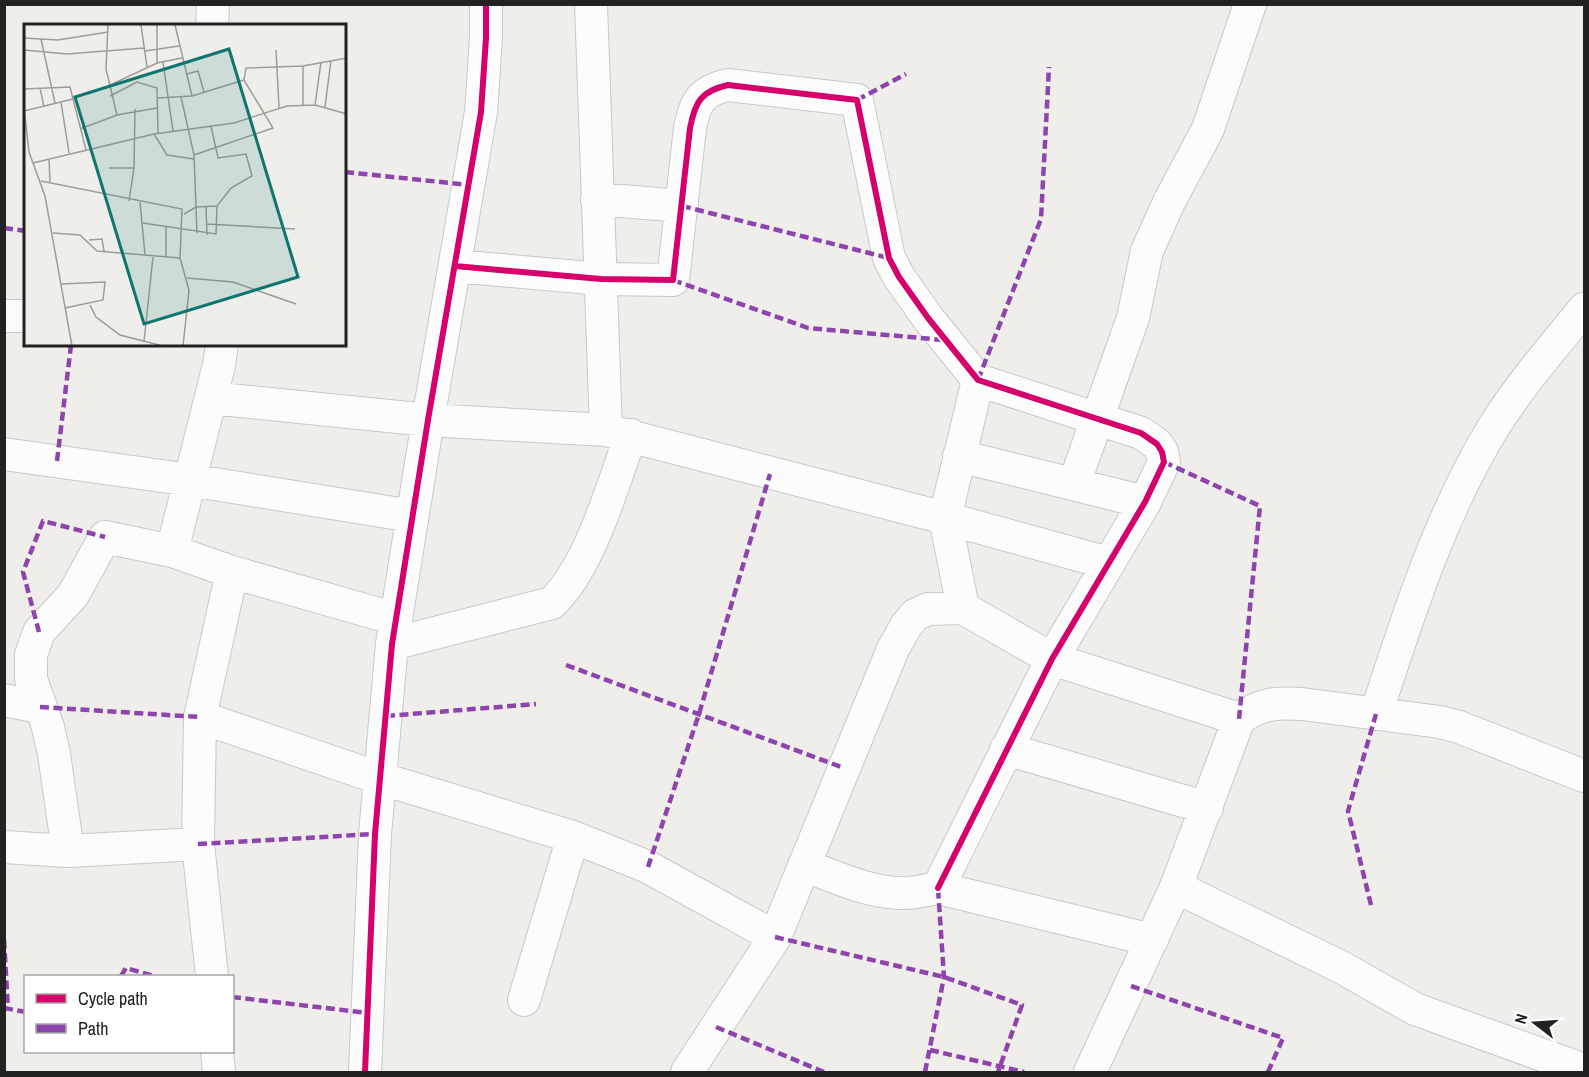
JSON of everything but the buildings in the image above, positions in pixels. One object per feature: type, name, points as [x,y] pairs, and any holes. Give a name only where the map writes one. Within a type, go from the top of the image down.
[{"type":"street","points":[[212,24],[213,4]]},
{"type":"street","points":[[365,1072],[379,778],[394,632],[481,112],[486,4]]},
{"type":"street","points":[[68,851],[54,754],[30,667],[33,645],[39,632],[74,595],[105,537],[172,551],[394,632],[552,603],[564,591],[591,540],[619,433],[601,279],[591,4]]},
{"type":"street","points":[[1074,484],[1133,318],[1147,251],[1169,202],[1208,129],[1250,4]]},
{"type":"street","points":[[455,266],[601,279],[673,280],[693,111],[701,97],[712,88],[728,85],[857,100],[889,258],[899,277],[928,318],[978,380],[1150,438],[1162,452],[1164,462],[1145,502],[1052,659],[938,888]]},
{"type":"street","points":[[597,199],[682,206]]},
{"type":"street","points":[[1377,714],[1425,571],[1445,520],[1463,484],[1494,427],[1526,382],[1584,309]]},
{"type":"street","points":[[4,316],[24,316]]},
{"type":"street","points":[[172,551],[222,346]]},
{"type":"street","points":[[963,608],[945,518],[978,380]]},
{"type":"street","points":[[211,398],[428,420],[619,433],[1108,563]]},
{"type":"street","points":[[4,454],[190,480],[412,516]]},
{"type":"street","points":[[959,456],[1145,502]]},
{"type":"street","points":[[212,975],[198,844],[201,717],[232,572]]},
{"type":"street","points":[[687,1072],[776,937],[893,649],[915,615],[928,609],[963,608],[1052,659],[1239,719]]},
{"type":"street","points":[[4,700],[40,706]]},
{"type":"street","points":[[1090,1072],[1176,887],[1239,719],[1253,708],[1284,703],[1440,722],[1460,727],[1584,776]]},
{"type":"street","points":[[201,717],[379,778],[573,837],[648,867],[776,937]]},
{"type":"street","points":[[1006,749],[1207,808]]},
{"type":"street","points":[[524,1000],[573,837]]},
{"type":"street","points":[[4,847],[68,851],[198,844]]},
{"type":"street","points":[[804,865],[865,888],[883,892],[902,893],[938,888],[1152,940]]},
{"type":"street","points":[[1176,887],[1341,967],[1415,1009],[1584,1070]]},
{"type":"street","points":[[217,1053],[219,1072]]},
{"type":"marked path","points":[[978,380],[1041,219],[1049,67]]},
{"type":"marked path","points":[[857,100],[906,74]]},
{"type":"marked path","points":[[346,172],[469,185]]},
{"type":"marked path","points":[[682,206],[889,258]]},
{"type":"marked path","points":[[4,228],[24,231]]},
{"type":"marked path","points":[[673,280],[808,328],[944,340]]},
{"type":"marked path","points":[[57,461],[71,346]]},
{"type":"marked path","points":[[1164,462],[1260,506],[1239,719]]},
{"type":"marked path","points":[[648,867],[699,714],[770,474]]},
{"type":"marked path","points":[[39,632],[23,572],[43,521],[105,537]]},
{"type":"marked path","points":[[566,665],[844,768]]},
{"type":"marked path","points":[[386,716],[536,704]]},
{"type":"marked path","points":[[40,707],[200,717]]},
{"type":"marked path","points":[[1371,905],[1348,811],[1376,714]]},
{"type":"marked path","points":[[198,844],[375,834]]},
{"type":"marked path","points":[[925,1072],[944,977],[938,888]]},
{"type":"marked path","points":[[775,937],[944,977],[1022,1005],[998,1072]]},
{"type":"marked path","points":[[4,940],[8,1009]]},
{"type":"marked path","points":[[122,975],[126,968],[150,975]]},
{"type":"marked path","points":[[1131,986],[1283,1038],[1268,1072]]},
{"type":"marked path","points":[[234,997],[368,1013]]},
{"type":"marked path","points":[[4,1008],[24,1012]]},
{"type":"marked path","points":[[716,1027],[824,1072]]},
{"type":"marked path","points":[[930,1050],[1024,1072]]},
{"type":"cycle path","points":[[365,1072],[375,834],[392,644],[481,112],[486,4]]},
{"type":"cycle path","points":[[455,266],[601,279],[673,280],[690,128],[694,111],[705,94],[728,85],[857,100],[889,258],[899,277],[928,318],[978,380],[1141,433],[1157,444],[1164,462],[1145,502],[1052,659],[938,888]]}]
